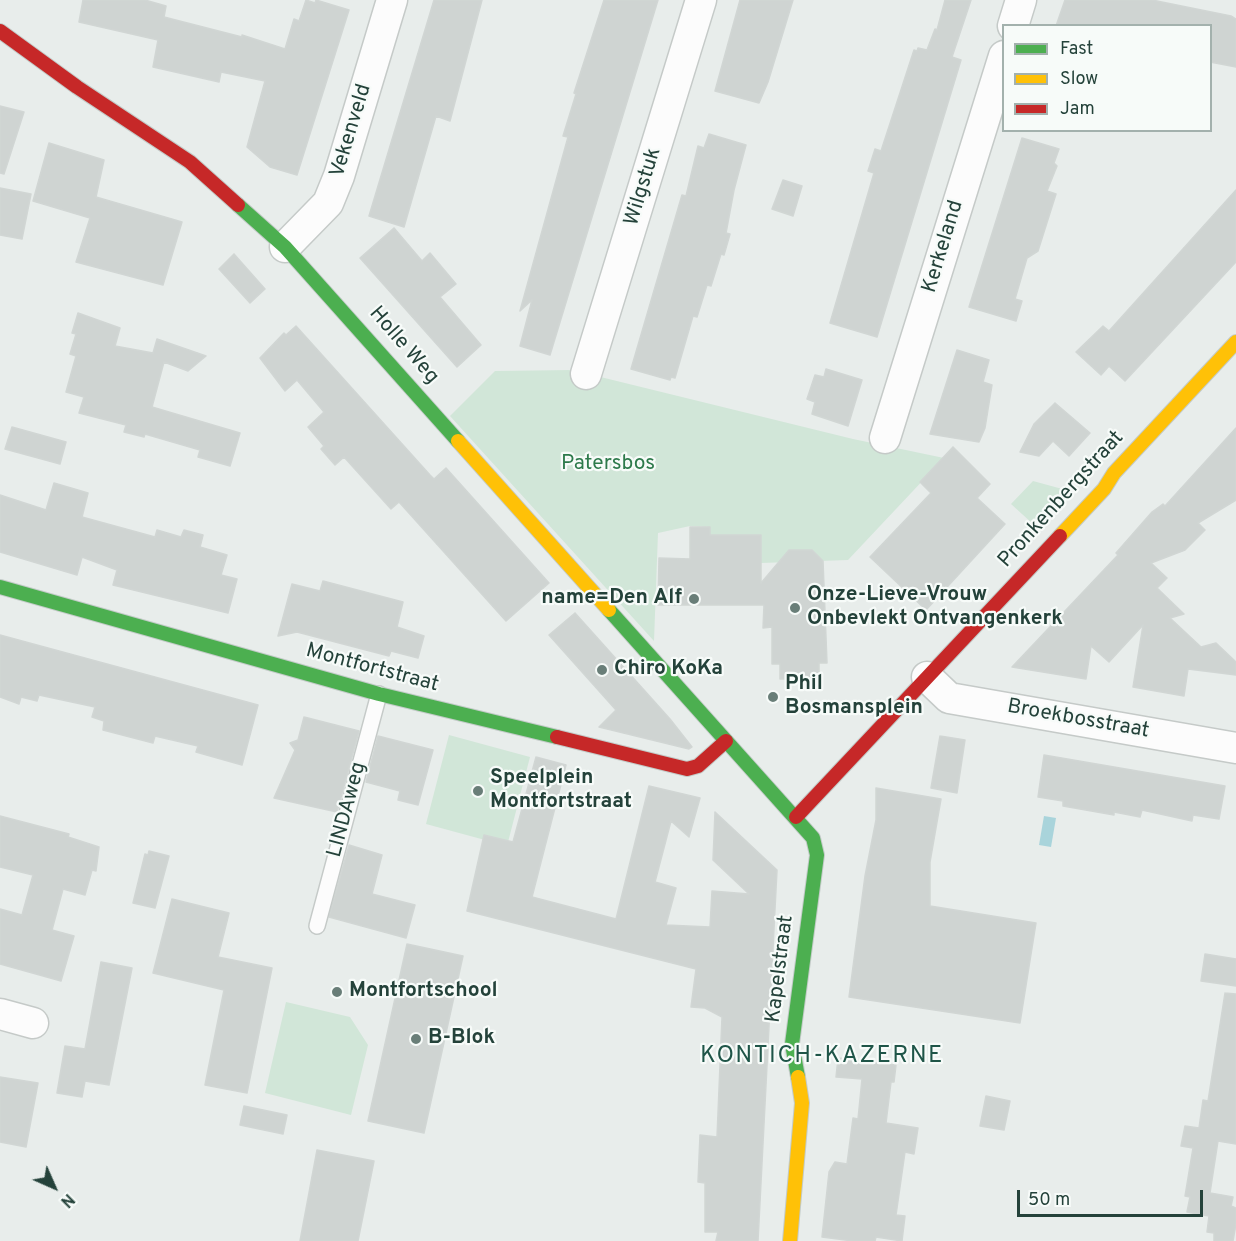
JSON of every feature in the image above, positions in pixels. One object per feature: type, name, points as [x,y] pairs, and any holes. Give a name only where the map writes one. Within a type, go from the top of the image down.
[{"type":"street","name":"Vekenveld","points":[[285,247],[328,203],[339,176],[392,0]]},
{"type":"street","name":"Wilgstuk","points":[[586,374],[700,0]]},
{"type":"street","points":[[1014,24],[1021,0]]},
{"type":"street","name":"Holle Weg","points":[[0,31],[67,80],[190,162],[285,247],[796,817]]},
{"type":"street","name":"Kerkeland","points":[[885,438],[1002,62]]},
{"type":"street","name":"Pronkenbergstraat","points":[[796,817],[1104,489],[1114,473],[1236,342]]},
{"type":"street","name":"Montfortstraat","points":[[0,587],[379,694],[687,769],[698,766],[726,741]]},
{"type":"street","name":"Broekbosstraat","points":[[927,677],[950,698],[1236,748]]},
{"type":"street","name":"Kapelstraat","points":[[790,1241],[802,1103],[792,1044],[817,855],[813,838],[796,817]]},
{"type":"street","points":[[0,1014],[33,1023]]},
{"type":"lane","name":"LINDAweg","points":[[317,926],[379,694]]},
{"type":"green space","name":"Patersbos","points":[[572,370],[853,439],[944,458],[848,560],[761,563],[761,535],[710,558],[710,527],[690,526],[658,533],[654,641],[450,416],[495,371]]},
{"type":"green space","points":[[1033,481],[1066,490],[1033,524],[1011,504]]},
{"type":"green space","name":"Speelplein Montfortstraat","points":[[449,735],[530,757],[507,846],[426,824]]},
{"type":"green space","points":[[286,1002],[350,1017],[368,1045],[351,1115],[265,1093]]},
{"type":"water","points":[[1044,816],[1056,818],[1051,847],[1039,845]]},
{"type":"building","points":[[83,0],[145,0],[166,6],[164,17],[242,37],[242,35],[285,49],[294,19],[299,21],[306,0],[315,3],[316,0],[349,10],[297,175],[270,167],[247,147],[265,81],[221,72],[219,82],[153,67],[158,40],[79,22]]},
{"type":"building","points":[[434,0],[482,0],[450,121],[436,116],[404,227],[369,216]]},
{"type":"building","points":[[604,0],[658,0],[550,355],[520,346],[532,300],[520,311],[568,137],[563,136],[576,94],[574,93]]},
{"type":"building","points":[[740,0],[793,0],[768,82],[759,103],[715,91]]},
{"type":"building","points":[[945,0],[971,0],[952,57],[961,60],[877,337],[830,323],[874,173],[868,171],[875,149],[881,151],[914,50],[917,51],[918,48],[927,50],[935,29],[937,30]]},
{"type":"building","points":[[1065,0],[1152,0],[1231,16],[1236,19],[1236,67],[1212,62],[1212,24],[1057,24]]},
{"type":"building","points":[[0,106],[24,112],[4,174],[0,173]]},
{"type":"building","points":[[709,134],[746,145],[734,190],[726,233],[730,234],[724,255],[721,254],[711,286],[707,285],[697,317],[693,316],[675,378],[671,377],[670,380],[631,369],[682,195],[686,196],[698,146],[704,148]]},
{"type":"building","points":[[1022,138],[1059,149],[1054,163],[1057,166],[1047,191],[1056,194],[1038,251],[1027,258],[1015,299],[1022,301],[1016,321],[969,307]]},
{"type":"building","points":[[49,143],[104,160],[96,197],[182,222],[163,285],[76,262],[90,218],[33,201]]},
{"type":"building","points":[[783,180],[802,186],[793,216],[772,209]]},
{"type":"building","points":[[0,188],[31,194],[22,239],[0,235]]},
{"type":"building","points":[[1236,190],[1236,262],[1125,381],[1109,366],[1101,375],[1076,352],[1103,326],[1109,331]]},
{"type":"building","points":[[394,228],[422,261],[430,253],[456,284],[440,297],[481,345],[457,367],[360,258]]},
{"type":"building","points":[[234,254],[265,289],[250,303],[219,269]]},
{"type":"building","points":[[78,313],[120,328],[115,346],[153,353],[157,339],[206,356],[188,371],[164,362],[152,407],[240,433],[230,466],[198,457],[200,450],[145,434],[144,437],[124,432],[126,425],[79,413],[84,397],[66,392],[76,356],[70,354],[76,334],[72,333]]},
{"type":"building","points":[[296,326],[430,475],[434,479],[446,468],[549,583],[506,621],[399,502],[391,509],[344,457],[335,465],[321,449],[324,446],[308,427],[324,412],[297,380],[285,391],[260,358],[284,333],[286,335]]},
{"type":"building","points":[[957,350],[989,360],[983,382],[992,385],[985,428],[979,442],[930,434]]},
{"type":"building","points":[[826,369],[862,380],[848,426],[812,414],[815,402],[807,399],[815,375],[824,377]]},
{"type":"building","points":[[1055,403],[1090,433],[1069,456],[1053,441],[1039,456],[1020,452],[1034,424]]},
{"type":"building","points":[[12,427],[66,442],[60,464],[5,449]]},
{"type":"building","points":[[1236,428],[1236,500],[1198,523],[1205,530],[1185,550],[1151,563],[1167,578],[1157,588],[1184,614],[1170,618],[1201,647],[1216,643],[1236,662],[1236,675],[1188,669],[1184,696],[1133,687],[1143,625],[1109,662],[1091,646],[1086,679],[1012,667],[1118,555],[1116,553],[1152,512],[1163,504],[1165,506]]},
{"type":"building","points":[[953,447],[990,484],[977,498],[1005,524],[926,610],[870,557],[931,493],[920,482]]},
{"type":"building","points":[[54,483],[88,493],[82,517],[155,537],[157,530],[181,537],[184,530],[203,535],[200,547],[227,555],[221,575],[237,579],[228,613],[113,585],[117,570],[82,557],[77,575],[0,552],[0,495],[46,510]]},
{"type":"building","points":[[690,527],[710,527],[710,535],[761,535],[761,583],[789,550],[812,550],[823,561],[827,663],[819,663],[819,679],[780,679],[780,664],[772,664],[772,627],[763,628],[764,605],[658,605],[659,558],[690,559]]},
{"type":"building","points":[[323,581],[403,602],[397,627],[424,636],[418,658],[391,651],[389,656],[297,632],[278,636],[292,584],[320,591]]},
{"type":"building","points":[[575,613],[670,719],[692,747],[689,749],[599,727],[616,710],[549,635]]},
{"type":"building","points":[[0,635],[258,705],[242,765],[196,752],[198,746],[155,736],[153,743],[103,730],[104,721],[92,717],[95,707],[39,695],[37,701],[21,697],[19,704],[0,697]]},
{"type":"building","points":[[304,717],[359,731],[337,812],[274,798],[295,750],[290,743],[298,740]]},
{"type":"building","points":[[378,736],[433,750],[418,805],[398,800],[400,791],[366,782]]},
{"type":"building","points":[[940,736],[965,740],[957,793],[931,788]]},
{"type":"building","points":[[1044,755],[1225,786],[1219,819],[1193,815],[1192,821],[1142,810],[1140,817],[1114,812],[1114,815],[1063,806],[1063,801],[1038,797]]},
{"type":"building","points":[[536,757],[566,765],[532,897],[616,919],[649,786],[700,798],[689,837],[671,821],[655,882],[676,888],[666,925],[710,927],[712,891],[749,894],[713,860],[715,812],[777,870],[758,1241],[716,1241],[718,1232],[705,1232],[705,1183],[698,1182],[700,1135],[717,1137],[722,1017],[705,1008],[691,1007],[696,969],[467,911],[484,835],[513,842]]},
{"type":"building","points":[[876,788],[941,799],[930,862],[930,906],[1036,923],[1020,1023],[849,997],[865,876],[876,820]]},
{"type":"building","points":[[0,816],[69,834],[68,837],[99,847],[96,871],[92,870],[85,895],[63,889],[52,930],[74,936],[61,981],[0,964],[0,909],[22,915],[33,875],[0,867]]},
{"type":"building","points":[[349,845],[382,855],[372,894],[415,905],[406,938],[329,917]]},
{"type":"building","points":[[149,851],[169,856],[155,908],[133,903],[145,854],[148,855]]},
{"type":"building","points":[[172,899],[229,913],[218,957],[272,968],[247,1093],[205,1085],[224,990],[153,973]]},
{"type":"building","name":"B-Blok","points":[[407,944],[463,956],[424,1133],[368,1121]]},
{"type":"building","points":[[1205,954],[1236,959],[1236,986],[1201,981]]},
{"type":"building","points":[[101,962],[132,968],[109,1085],[85,1081],[82,1097],[57,1093],[65,1046],[85,1049]]},
{"type":"building","points":[[1225,993],[1236,994],[1236,1144],[1218,1141],[1210,1193],[1233,1197],[1231,1206],[1236,1208],[1236,1224],[1233,1241],[1214,1241],[1214,1233],[1207,1232],[1209,1216],[1187,1212],[1190,1197],[1185,1196],[1193,1148],[1181,1146],[1185,1126],[1199,1128],[1203,1100],[1208,1101]]},
{"type":"building","points":[[838,1058],[896,1065],[894,1082],[891,1082],[886,1123],[918,1128],[914,1154],[905,1152],[896,1215],[905,1216],[902,1241],[876,1237],[875,1241],[853,1241],[822,1237],[829,1172],[835,1162],[847,1164],[853,1118],[858,1119],[862,1079],[836,1077]]},
{"type":"building","points":[[0,1077],[38,1083],[26,1147],[0,1142]]},
{"type":"building","points":[[986,1096],[1010,1101],[1004,1130],[980,1126]]},
{"type":"building","points":[[244,1106],[287,1115],[283,1134],[240,1125]]},
{"type":"building","points":[[317,1150],[374,1161],[358,1241],[300,1241]]},
{"type":"traffic: fast","points":[[238,205],[285,247],[458,441]]},
{"type":"traffic: fast","points":[[0,587],[379,694],[557,737]]},
{"type":"traffic: fast","points":[[609,610],[813,838],[817,855],[792,1044],[798,1077]]},
{"type":"traffic: slow","points":[[1060,536],[1104,489],[1114,473],[1236,342]]},
{"type":"traffic: slow","points":[[458,441],[609,610]]},
{"type":"traffic: slow","points":[[790,1241],[802,1103],[798,1077]]},
{"type":"traffic: jam","points":[[0,31],[77,87],[190,162],[238,205]]},
{"type":"traffic: jam","points":[[796,817],[1060,536]]},
{"type":"traffic: jam","points":[[557,737],[687,769],[698,766],[726,741]]},
{"type":"place","name":"name=Den Alf","points":[[694,599]]},
{"type":"place","name":"Onze-Lieve-Vrouw Onbevlekt Ontvangenkerk","points":[[795,608]]},
{"type":"place","name":"Chiro KoKa","points":[[602,670]]},
{"type":"place","name":"Phil Bosmansplein","points":[[773,697]]},
{"type":"place","name":"Speelplein Montfortstraat","points":[[478,791]]},
{"type":"place","name":"Montfortschool","points":[[337,992]]},
{"type":"place","name":"B-Blok","points":[[416,1039]]},
{"type":"district","name":"KONTICH-KAZERNE","points":[[822,1057]]}]
